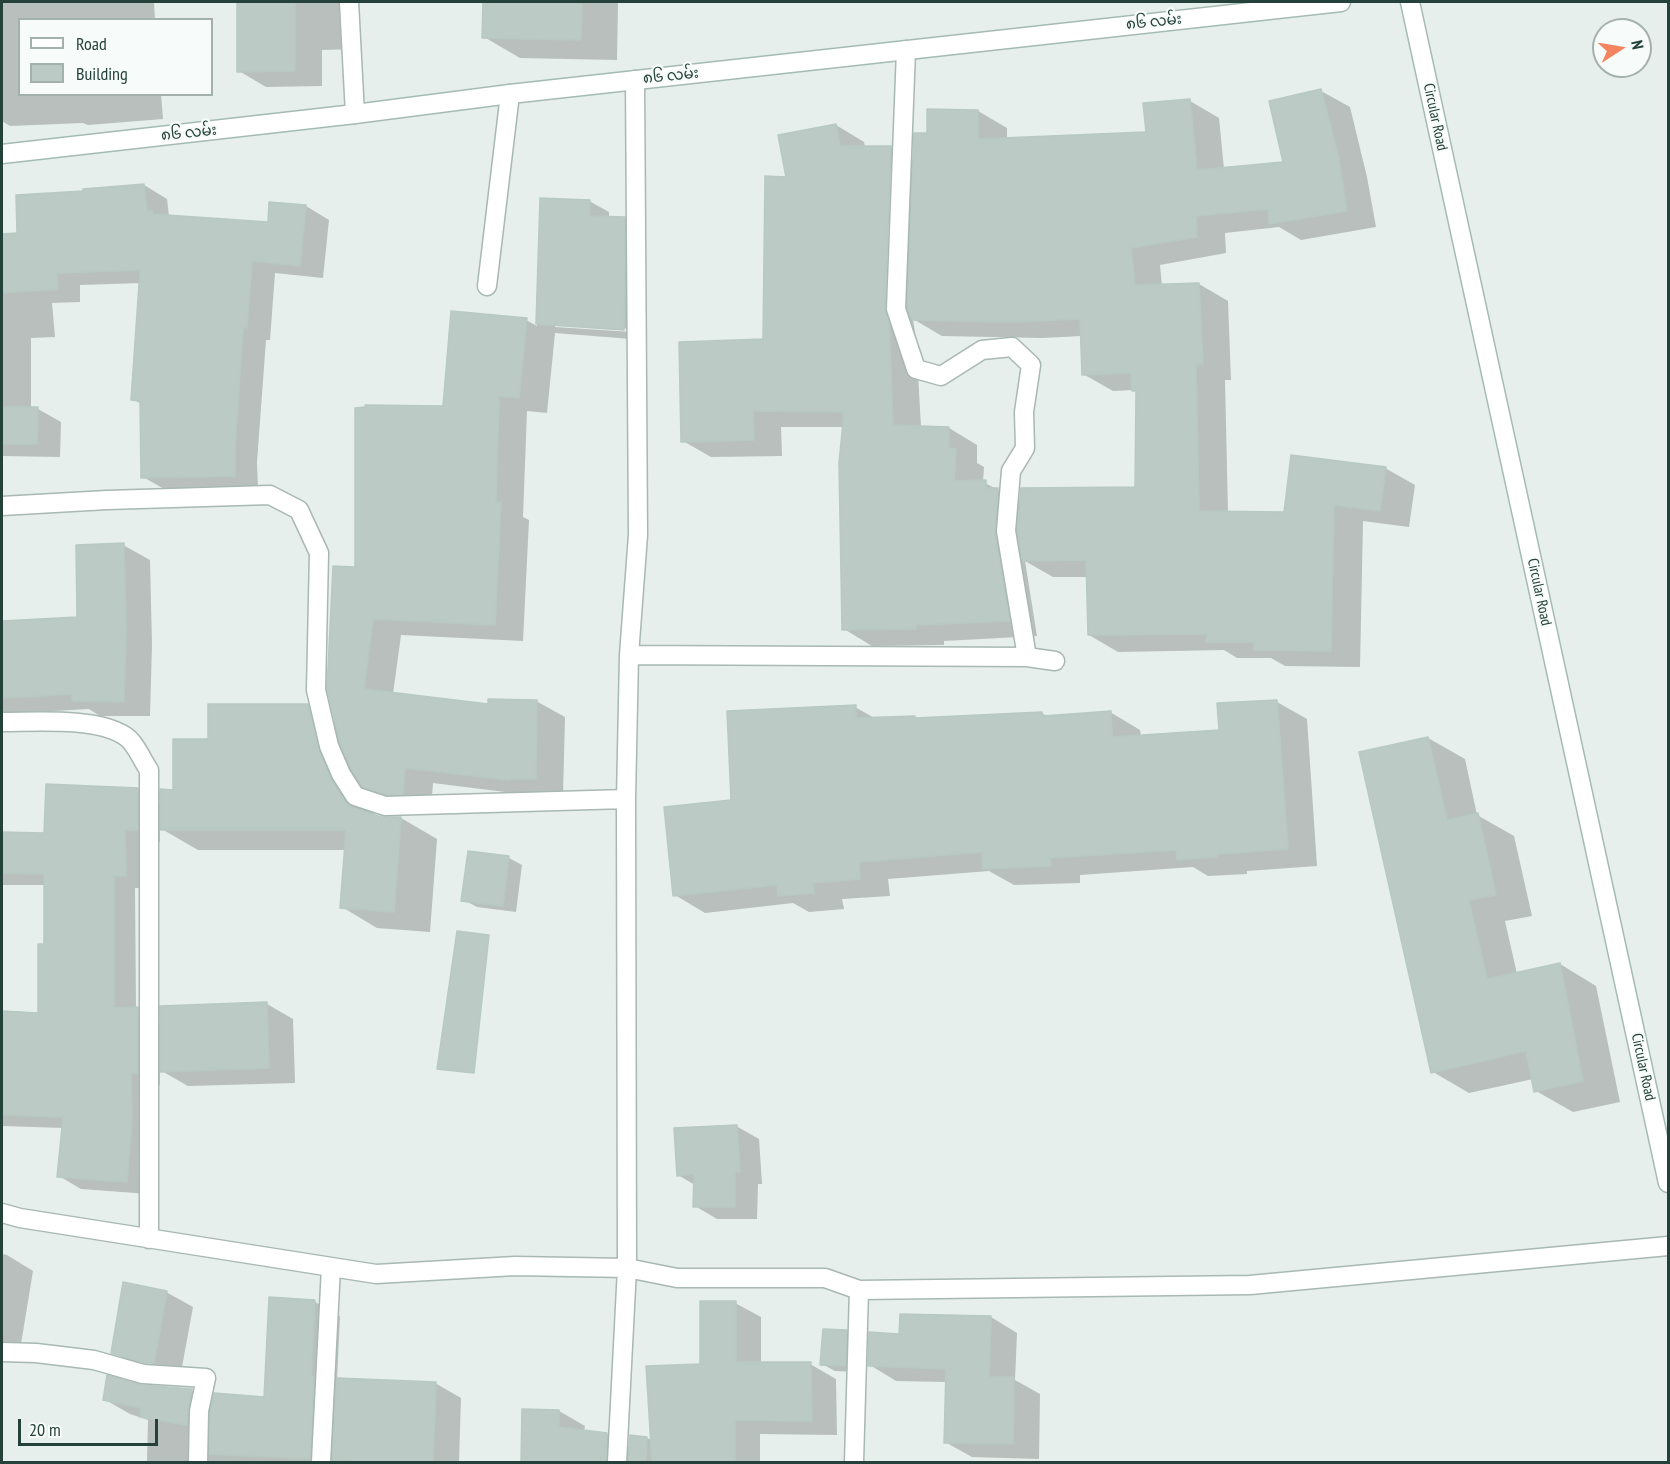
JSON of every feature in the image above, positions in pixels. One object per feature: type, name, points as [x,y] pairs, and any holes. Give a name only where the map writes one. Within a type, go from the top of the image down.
[{"type":"street","points":[[349,2],[355,114]]},
{"type":"street","name":"၈၆ လမ်း","points":[[2,154],[510,94],[1341,2]]},
{"type":"street","name":"Circular Road","points":[[1410,2],[1668,1183]]},
{"type":"street","points":[[906,50],[896,309],[916,369],[941,376],[982,350],[1012,346],[1031,365],[1024,412],[1025,448],[1011,471],[1006,531],[1027,657]]},
{"type":"street","points":[[617,1462],[627,1268],[629,655],[638,536],[635,80]]},
{"type":"street","points":[[487,286],[510,94]]},
{"type":"street","points":[[2,506],[270,495],[299,510],[319,553],[316,690],[329,746],[341,774],[355,796],[385,806],[627,799]]},
{"type":"street","points":[[629,655],[1027,657],[1055,661]]},
{"type":"street","points":[[2,722],[66,723],[108,727],[127,737],[149,770],[149,1239]]},
{"type":"street","points":[[2,1213],[20,1218],[376,1274],[515,1266],[627,1268],[677,1278],[825,1278],[859,1290],[1250,1285],[1668,1246]]},
{"type":"street","points":[[321,1462],[331,1267]]},
{"type":"street","points":[[854,1462],[859,1290]]},
{"type":"street","points":[[2,1352],[36,1353],[94,1360],[143,1374],[206,1378],[199,1411],[198,1462]]},
{"type":"building","points":[[237,2],[295,2],[295,71],[237,72]]},
{"type":"building","points":[[483,2],[582,2],[581,40],[482,38]]},
{"type":"building","points":[[1321,89],[1339,159],[1347,211],[1269,224],[1268,209],[1196,216],[1197,237],[1131,248],[1135,285],[1199,283],[1203,364],[1196,364],[1199,511],[1284,512],[1291,455],[1386,467],[1380,511],[1334,505],[1331,651],[1254,650],[1254,642],[1206,642],[1207,634],[1088,635],[1086,560],[1022,561],[1017,531],[1021,488],[1135,487],[1136,391],[1132,391],[1131,373],[1082,375],[1080,319],[1011,322],[912,320],[907,307],[914,133],[927,133],[927,109],[978,110],[978,139],[1146,132],[1143,103],[1190,99],[1197,170],[1283,162],[1269,101]]},
{"type":"building","points":[[836,124],[840,146],[891,146],[885,309],[889,322],[893,425],[949,427],[949,448],[956,449],[954,481],[986,480],[986,488],[998,488],[995,533],[1010,621],[916,625],[916,629],[842,630],[839,463],[844,412],[753,411],[754,440],[681,442],[679,342],[763,339],[765,176],[786,177],[778,135]]},
{"type":"building","points":[[144,184],[147,211],[152,211],[152,214],[268,222],[269,202],[306,205],[300,266],[252,261],[247,328],[243,327],[235,476],[141,478],[140,401],[131,400],[140,270],[57,273],[58,289],[2,293],[2,234],[17,233],[16,195]]},
{"type":"building","points":[[540,198],[590,200],[589,216],[625,217],[624,330],[536,324]]},
{"type":"building","points":[[451,311],[527,318],[519,398],[499,396],[496,502],[501,502],[495,625],[373,619],[364,689],[488,704],[488,699],[537,700],[536,779],[509,780],[405,768],[403,794],[387,795],[362,787],[351,769],[340,742],[327,689],[333,566],[355,567],[355,408],[365,407],[365,405],[443,406]]},
{"type":"building","points":[[2,407],[38,407],[37,444],[2,444]]},
{"type":"building","points":[[124,543],[126,629],[124,702],[72,701],[72,694],[2,698],[2,621],[77,617],[76,545]]},
{"type":"building","points":[[1277,700],[1288,849],[1217,854],[1217,857],[1177,860],[1176,850],[1050,858],[1051,866],[983,869],[982,852],[859,862],[860,879],[813,883],[814,893],[778,896],[777,885],[673,896],[664,807],[731,800],[727,711],[856,705],[856,718],[915,716],[915,718],[1042,712],[1043,716],[1111,711],[1112,737],[1219,730],[1217,703]]},
{"type":"building","points":[[208,704],[308,704],[319,750],[331,779],[346,802],[351,807],[381,817],[401,817],[394,912],[340,908],[346,830],[160,830],[160,789],[173,790],[173,739],[208,739]]},
{"type":"building","points":[[1428,737],[1447,820],[1478,813],[1496,895],[1469,900],[1487,979],[1560,963],[1583,1081],[1534,1092],[1526,1051],[1431,1073],[1359,752]]},
{"type":"building","points":[[46,784],[138,788],[138,830],[125,830],[126,876],[114,876],[114,1008],[138,1007],[138,1073],[131,1073],[132,1118],[127,1182],[57,1177],[63,1117],[2,1115],[2,1011],[38,1013],[38,944],[44,944],[44,874],[2,873],[2,832],[44,833]]},
{"type":"building","points":[[468,851],[509,856],[503,906],[461,901]]},
{"type":"building","points":[[457,931],[489,935],[474,1073],[437,1069]]},
{"type":"building","points":[[267,1002],[269,1068],[160,1072],[160,1006]]},
{"type":"building","points":[[737,1125],[740,1172],[735,1172],[735,1207],[693,1207],[694,1174],[677,1176],[674,1128]]},
{"type":"building","points":[[123,1282],[167,1291],[154,1363],[145,1363],[111,1353]]},
{"type":"building","points":[[269,1297],[315,1300],[310,1459],[209,1454],[210,1412],[214,1393],[264,1397]]},
{"type":"building","points":[[700,1301],[736,1301],[736,1362],[811,1362],[812,1421],[735,1420],[735,1462],[652,1462],[646,1366],[700,1364]]},
{"type":"building","points":[[900,1314],[991,1316],[989,1377],[1014,1377],[1013,1444],[944,1443],[946,1369],[868,1366],[869,1332],[899,1334]]},
{"type":"building","points":[[823,1329],[847,1330],[846,1366],[820,1365]]},
{"type":"building","points":[[107,1375],[142,1385],[192,1389],[187,1425],[140,1417],[141,1408],[103,1400]]},
{"type":"building","points":[[337,1378],[436,1382],[433,1462],[332,1460]]},
{"type":"building","points":[[522,1409],[559,1410],[559,1427],[607,1433],[606,1462],[521,1462]]},
{"type":"building","points":[[630,1435],[647,1437],[646,1462],[628,1462]]}]
